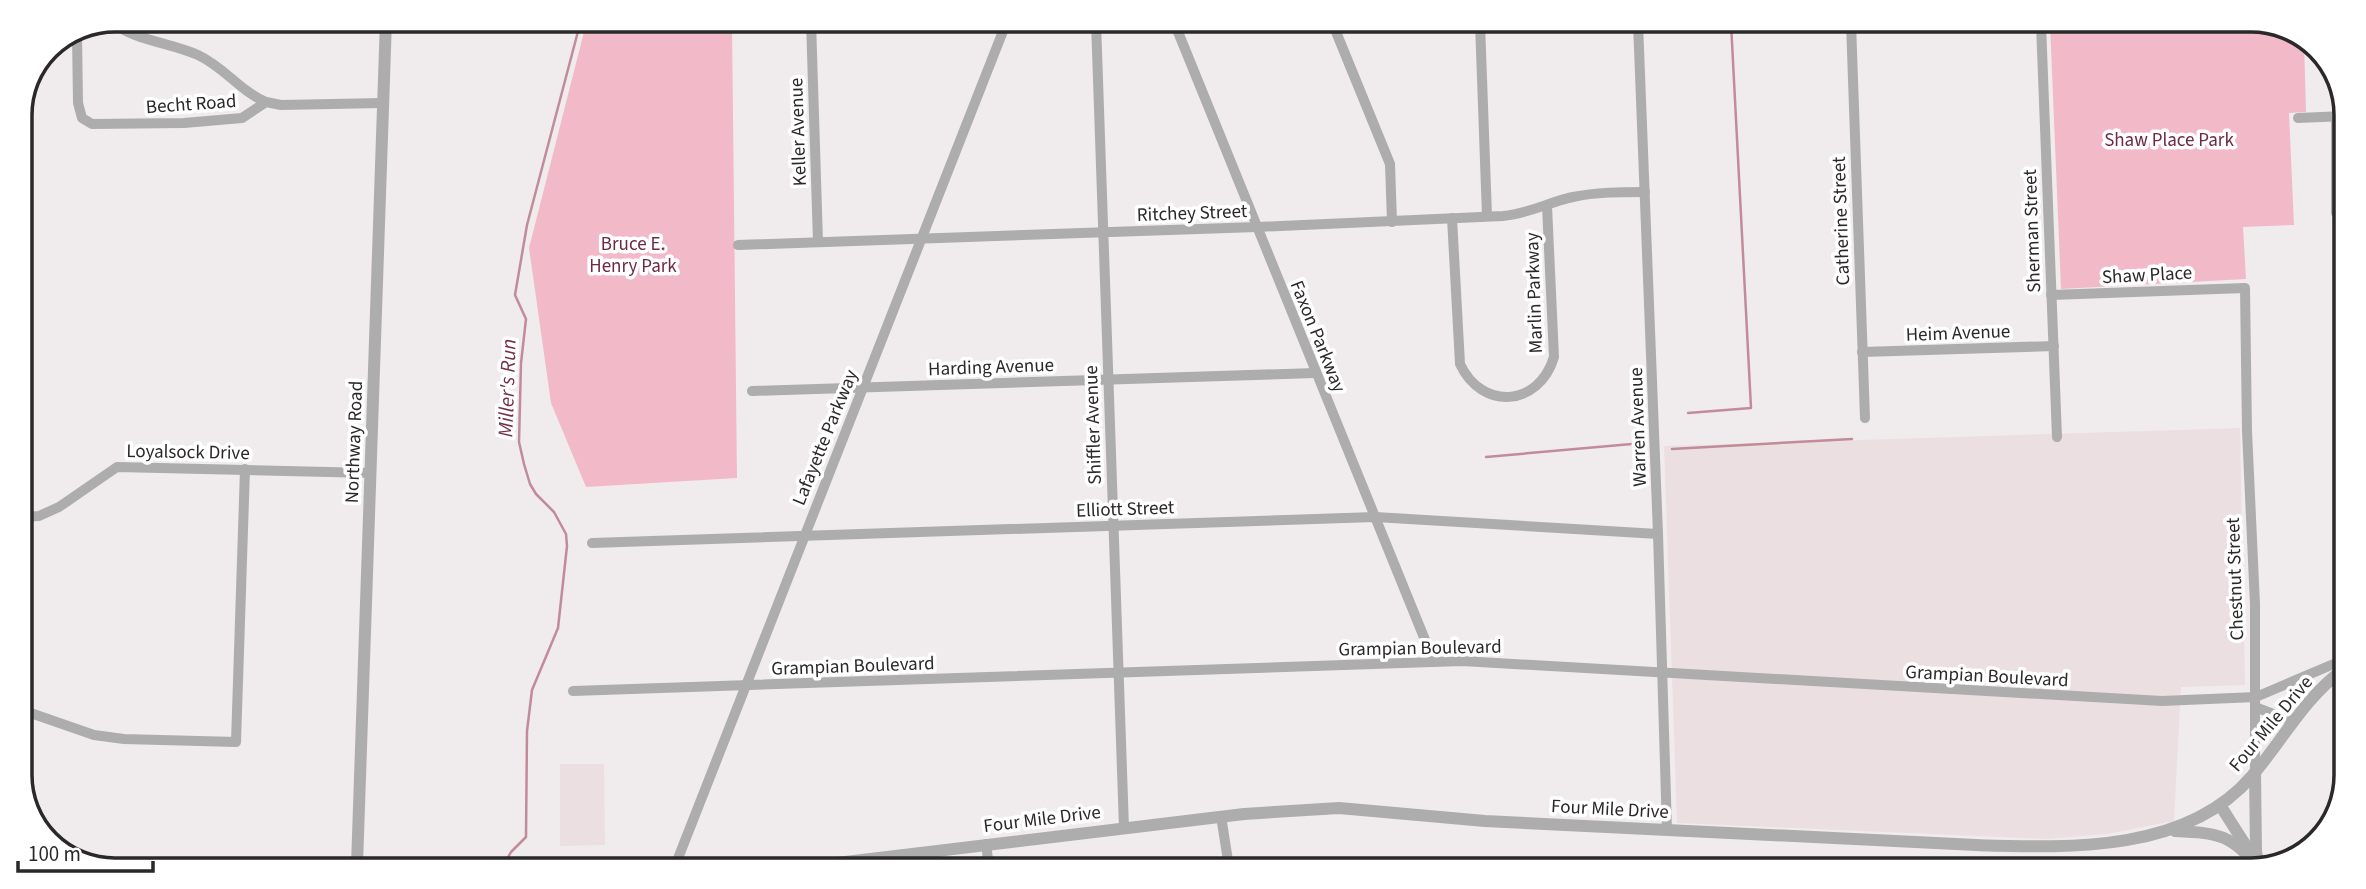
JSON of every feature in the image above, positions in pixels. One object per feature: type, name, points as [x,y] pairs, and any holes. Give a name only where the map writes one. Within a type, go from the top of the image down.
[{"type":"street","points":[[126,32],[202,57],[227,73],[248,92],[266,102],[281,105],[382,103]]},
{"type":"street","name":"Northway Road","points":[[357,858],[385,32]]},
{"type":"street","name":"Keller Avenue","points":[[811,32],[818,242]]},
{"type":"street","name":"Lafayette Parkway","points":[[678,858],[1003,32]]},
{"type":"street","name":"Shiffler Avenue","points":[[1096,32],[1124,828]]},
{"type":"street","name":"Faxon Parkway","points":[[1178,32],[1434,662]]},
{"type":"street","points":[[1336,32],[1390,164],[1392,222]]},
{"type":"street","points":[[1480,32],[1487,216]]},
{"type":"street","name":"Warren Avenue","points":[[1638,32],[1667,830]]},
{"type":"street","name":"Catherine Street","points":[[1851,32],[1864,418]]},
{"type":"street","name":"Sherman Street","points":[[2041,32],[2057,437]]},
{"type":"street","name":"Becht Road","points":[[77,40],[78,103],[82,118],[92,124],[242,118],[266,102]]},
{"type":"street","points":[[2298,118],[2334,116]]},
{"type":"street","name":"Ritchey Street","points":[[738,245],[1257,228],[1512,215],[1570,197],[1645,192]]},
{"type":"street","name":"Marlin Parkway","points":[[1452,218],[1460,364],[1473,384],[1482,391],[1496,396],[1512,397],[1540,384],[1551,368],[1554,357],[1547,206]]},
{"type":"street","name":"Shaw Place","points":[[2051,295],[2245,288]]},
{"type":"street","name":"Chestnut Street","points":[[2245,288],[2255,604],[2257,857]]},
{"type":"street","name":"Heim Avenue","points":[[1862,352],[2054,346]]},
{"type":"street","name":"Harding Avenue","points":[[752,391],[1315,373]]},
{"type":"street","name":"Loyalsock Drive","points":[[32,516],[60,507],[117,467],[371,473]]},
{"type":"street","points":[[32,714],[94,735],[124,739],[236,742],[245,469]]},
{"type":"street","name":"Elliott Street","points":[[592,543],[1375,517],[1658,534]]},
{"type":"street","name":"Grampian Boulevard","points":[[573,691],[1484,661],[2132,701],[2255,702],[2334,664]]},
{"type":"street","name":"Four Mile Drive","points":[[875,858],[1306,808],[1339,808],[1485,821],[1976,845],[2048,846],[2122,839],[2189,823],[2220,805],[2255,772],[2307,705],[2334,679]]},
{"type":"street","points":[[2255,702],[2294,722]]},
{"type":"street","points":[[2220,805],[2253,858]]},
{"type":"street","points":[[1222,816],[1228,858]]},
{"type":"street","points":[[2164,831],[2204,832],[2226,838],[2251,858]]},
{"type":"street","points":[[986,844],[988,858]]},
{"type":"shaded area","points":[[2240,428],[2245,685],[2181,687],[2174,821],[2107,834],[2047,839],[1677,823],[1664,446]]},
{"type":"shaded area","points":[[560,764],[604,764],[605,845],[560,846]]},
{"type":"green space","name":"Bruce E. Henry Park","points":[[584,32],[732,32],[737,478],[586,487],[551,403],[529,248]]},
{"type":"green space","name":"Shaw Place Park","points":[[2050,32],[2268,33],[2288,40],[2304,51],[2306,112],[2289,113],[2294,225],[2243,227],[2246,279],[2061,289]]},
{"type":"waterway","name":"Miller's Run","points":[[508,858],[526,837],[527,731],[532,690],[558,628],[567,546],[566,534],[554,512],[530,484],[519,442],[521,363],[526,319],[515,295],[527,225],[578,32]]},
{"type":"waterway","points":[[1688,413],[1751,408],[1731,32]]},
{"type":"waterway","points":[[1672,449],[1852,439]]},
{"type":"waterway","points":[[1486,457],[1643,443]]}]
